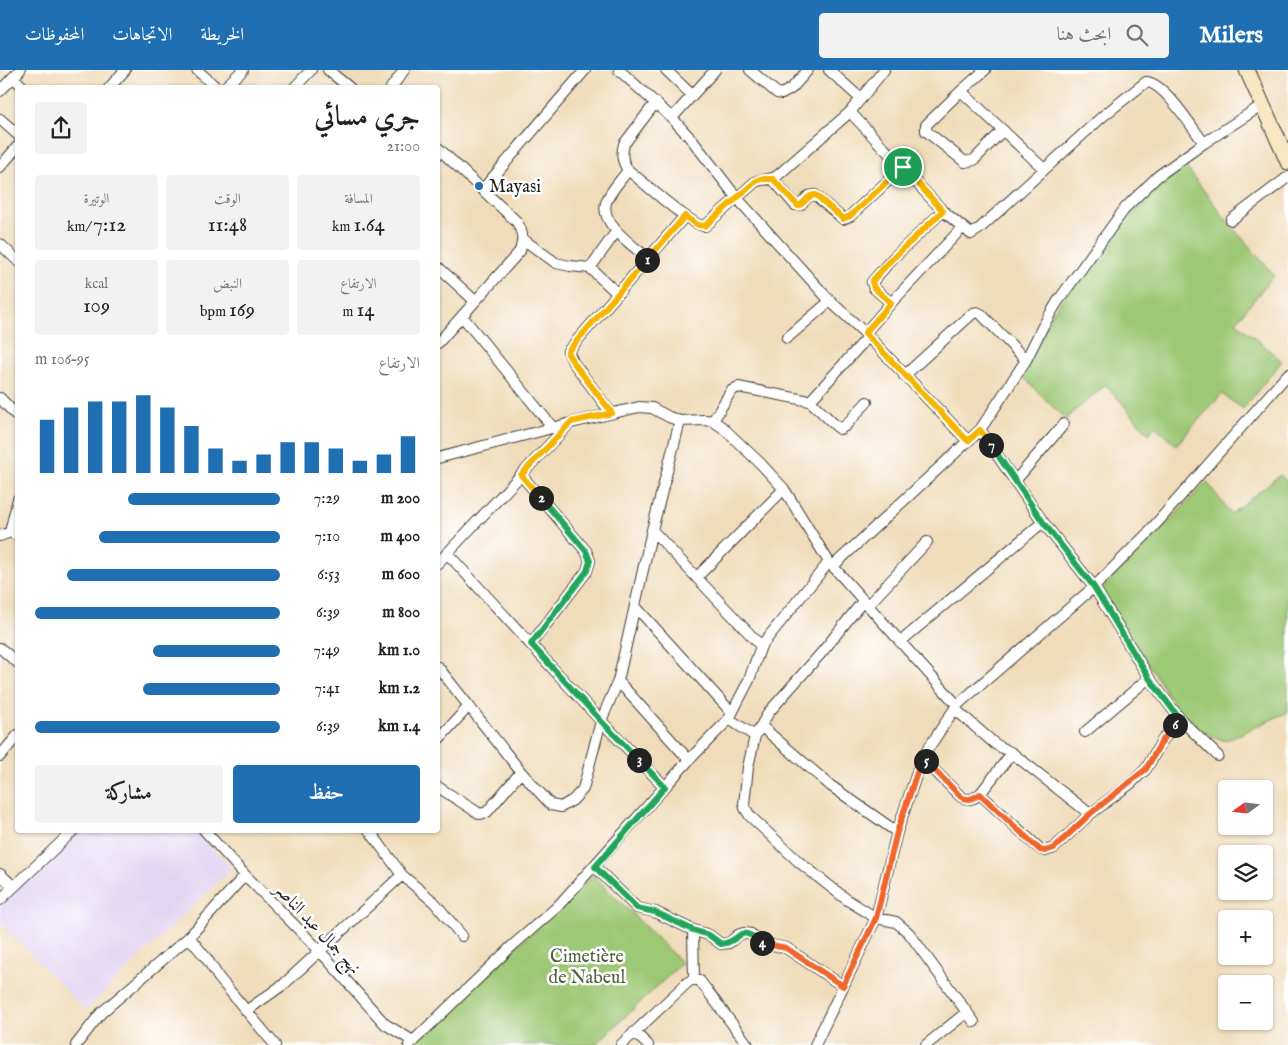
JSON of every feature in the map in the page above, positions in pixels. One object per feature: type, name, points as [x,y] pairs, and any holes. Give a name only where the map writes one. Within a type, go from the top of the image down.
[{"type":"street","points":[[111,85],[125,70]]},
{"type":"street","points":[[197,70],[214,85]]},
{"type":"street","points":[[227,85],[243,70]]},
{"type":"street","points":[[297,85],[311,70]]},
{"type":"street","points":[[328,70],[346,85]]},
{"type":"street","points":[[393,85],[404,70]]},
{"type":"street","points":[[483,189],[585,70]]},
{"type":"street","points":[[619,70],[672,118],[692,140],[737,198],[830,302],[866,335],[968,441]]},
{"type":"street","points":[[666,70],[692,95]]},
{"type":"street","points":[[672,118],[715,70]]},
{"type":"street","points":[[750,70],[782,94],[792,88],[808,70]]},
{"type":"street","points":[[829,70],[861,99]]},
{"type":"street","points":[[656,102],[624,144],[623,162],[628,170],[685,216],[698,225],[705,226],[755,182],[760,179],[773,179],[850,112],[884,70]]},
{"type":"street","points":[[985,70],[961,90],[926,125],[926,131],[965,162],[970,162],[1003,130]]},
{"type":"street","points":[[1248,70],[1288,162]]},
{"type":"street","points":[[0,91],[16,74],[22,85]]},
{"type":"street","points":[[850,112],[943,211],[971,234],[975,233],[1103,116],[1146,82],[1151,82],[1157,86],[1204,143]]},
{"type":"street","points":[[961,90],[1044,169]]},
{"type":"street","points":[[411,1043],[512,946],[557,907],[731,716],[761,646],[831,564],[980,430],[1026,360],[1043,326],[1058,302],[1126,207],[1158,176],[1264,104]]},
{"type":"street","points":[[0,119],[15,132]]},
{"type":"street","points":[[0,167],[15,150]]},
{"type":"street","points":[[440,150],[517,222],[524,240],[520,251],[440,341]]},
{"type":"street","points":[[773,179],[795,205],[800,205],[809,196],[816,195],[843,219],[850,216],[903,167]]},
{"type":"street","points":[[628,170],[607,200],[608,217],[616,232],[648,258]]},
{"type":"street","points":[[1231,220],[1288,177]]},
{"type":"street","points":[[891,303],[874,288],[872,282],[892,259],[943,211]]},
{"type":"street","points":[[612,413],[573,362],[568,351],[685,216]]},
{"type":"street","points":[[810,401],[891,303],[962,228]]},
{"type":"street","points":[[590,268],[616,232]]},
{"type":"street","points":[[524,240],[556,263],[590,268],[617,293]]},
{"type":"street","points":[[0,244],[15,258]]},
{"type":"street","points":[[440,269],[475,301]]},
{"type":"street","points":[[787,338],[830,302]]},
{"type":"street","points":[[904,376],[973,313],[977,312],[1026,360]]},
{"type":"street","points":[[462,316],[553,428]]},
{"type":"street","points":[[815,1045],[876,918],[897,832],[922,758],[956,707],[1094,587],[1147,534],[1288,374]]},
{"type":"street","points":[[713,421],[731,391],[738,387],[810,401],[834,425],[840,428],[845,426],[867,402]]},
{"type":"street","points":[[0,398],[15,414]]},
{"type":"street","points":[[440,457],[571,422],[645,407],[680,420],[713,421],[722,427],[760,463],[784,489],[831,564],[956,707],[994,744],[1012,753],[1090,814]]},
{"type":"street","points":[[440,670],[521,772],[551,805],[561,807],[573,800],[583,789],[601,721],[618,681],[652,530],[680,420]]},
{"type":"street","points":[[440,561],[571,422]]},
{"type":"street","points":[[1015,481],[1064,424]]},
{"type":"street","points":[[980,430],[1043,522],[1094,587],[1149,678],[1180,719],[1218,756]]},
{"type":"street","points":[[521,475],[586,551],[590,561],[587,571],[531,644]]},
{"type":"street","points":[[697,578],[784,489]]},
{"type":"street","points":[[9,535],[15,511]]},
{"type":"street","points":[[900,642],[1043,522]]},
{"type":"street","points":[[652,530],[761,646]]},
{"type":"street","points":[[927,542],[866,603],[769,712],[755,736],[748,766],[744,804],[746,812],[823,882],[876,918],[896,922],[909,933],[974,1022]]},
{"type":"street","points":[[447,553],[601,721],[665,787]]},
{"type":"street","points":[[635,606],[731,716],[755,736]]},
{"type":"street","points":[[0,648],[15,660]]},
{"type":"street","points":[[1085,732],[1149,678]]},
{"type":"street","points":[[618,681],[689,760]]},
{"type":"street","points":[[440,738],[469,706]]},
{"type":"street","points":[[980,794],[1040,850],[1045,851],[1054,848],[1090,814],[1146,769],[1162,741],[1180,719]]},
{"type":"street","points":[[760,726],[831,786],[897,832]]},
{"type":"street","points":[[2,750],[15,738]]},
{"type":"street","points":[[922,758],[961,797],[970,800],[980,794],[1012,753]]},
{"type":"street","points":[[440,788],[480,814],[487,812],[521,772]]},
{"type":"street","points":[[0,900],[71,833]]},
{"type":"street","name":"نهج جمال عبد الناصر","points":[[211,833],[245,875],[320,950],[385,1024],[411,1043]]},
{"type":"street","points":[[371,833],[402,875],[435,904],[462,936]]},
{"type":"street","points":[[595,867],[637,908],[655,912],[693,930],[709,935],[721,944],[729,943],[738,935],[744,933],[751,934],[762,943],[786,948],[843,986]]},
{"type":"street","points":[[0,874],[14,887]]},
{"type":"street","points":[[76,1045],[101,1013],[189,936],[245,875]]},
{"type":"street","points":[[246,1011],[284,984],[402,875]]},
{"type":"street","points":[[693,930],[694,979]]},
{"type":"street","points":[[189,936],[207,959],[218,978],[276,1045]]},
{"type":"street","points":[[621,1045],[688,982],[694,979],[700,981],[748,1045]]},
{"type":"street","points":[[926,1045],[967,1012]]},
{"type":"street","points":[[634,1032],[648,1045]]},
{"type":"shaded area","points":[[74,833],[198,833],[232,868],[85,1010],[0,922],[0,905]]},
{"type":"green space","points":[[1183,163],[1224,217],[1274,275],[1236,322],[1282,361],[1243,409],[1222,394],[1176,445],[1155,426],[1149,434],[1106,385],[1065,419],[1022,376],[1053,312],[1132,206]]},
{"type":"green space","points":[[1280,475],[1288,482],[1288,712],[1225,741],[1188,726],[1101,590],[1207,482],[1231,514]]},
{"type":"green space","name":"Cimetière de Nabeul","points":[[593,875],[682,963],[595,1045],[412,1045]]},
{"type":"place","name":"Mayasi","points":[[479,186]]},
{"type":"route","points":[[903,167],[943,211],[892,259],[872,282],[874,288],[891,303],[865,333],[968,441],[980,430],[1043,522],[1094,587],[1149,678],[1180,719],[1162,741],[1146,769],[1130,784],[1090,814],[1054,848],[1045,851],[1040,850],[980,794],[970,800],[961,797],[922,758],[897,832],[876,918],[843,986],[786,948],[762,943],[751,934],[744,933],[738,935],[729,943],[721,944],[709,935],[693,930],[655,912],[637,908],[595,867],[665,787],[601,721],[531,644],[587,571],[590,561],[586,551],[521,475],[571,422],[612,413],[573,362],[568,351],[685,216],[698,225],[705,226],[755,182],[760,179],[773,179],[795,205],[798,206],[809,196],[816,195],[843,219],[850,216],[903,167]]}]
